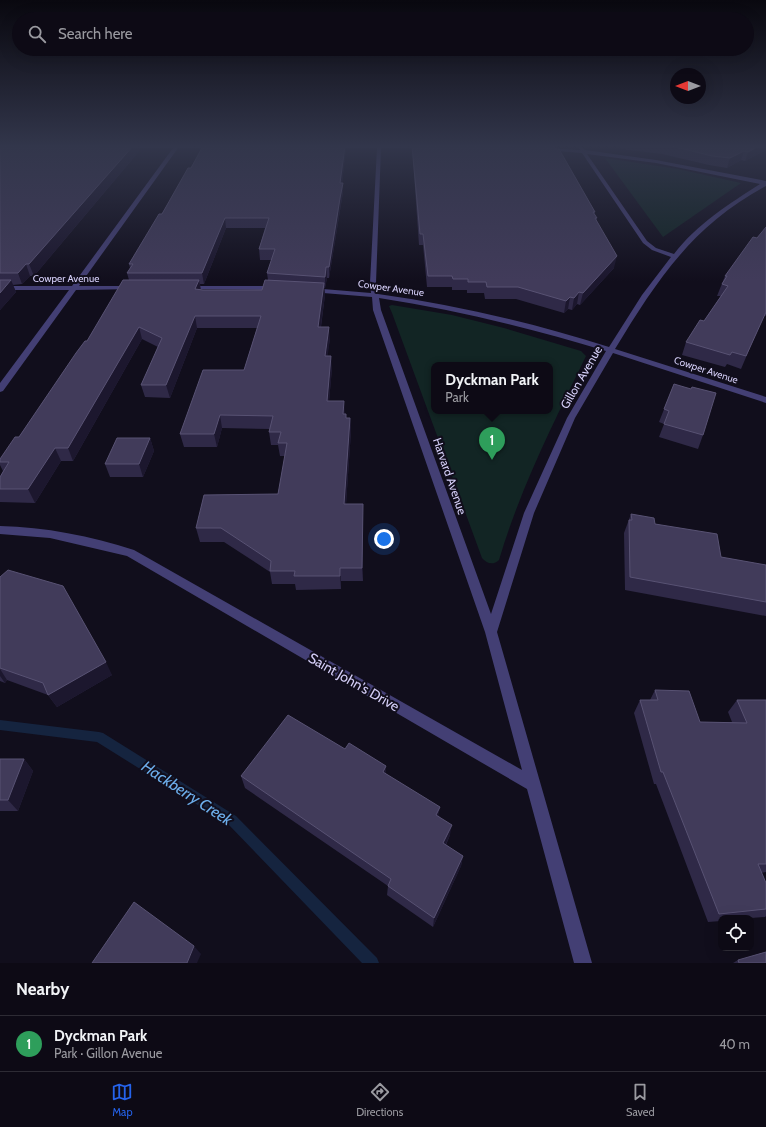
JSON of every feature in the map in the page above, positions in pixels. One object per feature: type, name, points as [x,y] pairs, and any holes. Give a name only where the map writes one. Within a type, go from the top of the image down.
[{"type":"street","points":[[0,389],[144,191]]},
{"type":"street","name":"Harvard Avenue","points":[[377,191],[373,283],[377,310],[491,632],[534,785]]},
{"type":"street","points":[[610,191],[645,242],[654,249],[674,256]]},
{"type":"street","name":"Gillon Avenue","points":[[491,632],[529,513],[571,418],[610,351],[644,296],[674,256],[716,215],[754,191]]},
{"type":"street","name":"Cowper Avenue","points":[[0,288],[142,288]]},
{"type":"street","points":[[181,288],[284,289]]},
{"type":"street","name":"Cowper Avenue","points":[[300,289],[375,295],[467,311],[610,351],[766,400]]},
{"type":"street","name":"Saint John's Drive","points":[[0,530],[18,530],[70,536],[130,553],[534,785]]},
{"type":"street","points":[[534,785],[583,963]]},
{"type":"green space","points":[[629,191],[730,191],[663,237]]},
{"type":"green space","points":[[392,305],[452,315],[504,328],[581,351],[586,356],[527,482],[497,562],[488,562],[482,558],[389,306]]},
{"type":"building","points":[[0,191],[93,191],[29,264],[26,264],[18,273],[0,273]]},
{"type":"building","points":[[175,191],[341,191],[329,267],[326,267],[325,277],[267,273],[275,249],[259,249],[269,218],[225,218],[202,273],[127,273],[133,264],[129,264],[159,214],[162,214]]},
{"type":"building","points":[[416,191],[583,191],[595,212],[593,212],[597,218],[595,218],[617,256],[583,293],[579,292],[574,298],[570,297],[566,301],[518,287],[487,287],[486,282],[468,282],[468,279],[453,279],[452,276],[428,276],[423,234],[420,234]]},
{"type":"building","points":[[766,227],[766,312],[746,356],[732,352],[730,355],[686,342],[700,320],[704,321],[728,286],[722,284],[727,276],[725,276],[753,237],[757,238]]},
{"type":"building","points":[[0,280],[11,280],[0,293]]},
{"type":"building","points":[[123,280],[199,280],[195,289],[203,290],[262,290],[265,280],[324,283],[318,327],[329,327],[325,356],[331,356],[327,401],[344,401],[343,414],[346,414],[346,418],[350,418],[344,504],[363,504],[362,568],[340,568],[340,576],[294,576],[295,571],[270,571],[271,561],[221,528],[196,528],[204,495],[278,494],[287,443],[278,443],[281,432],[269,432],[273,416],[220,415],[214,434],[180,434],[203,370],[244,370],[261,316],[195,316],[166,385],[141,385],[162,338],[139,327],[68,448],[55,448],[28,489],[0,489],[0,477],[9,462],[0,462],[0,459],[15,437],[19,437],[76,353],[85,341],[87,341]]},
{"type":"building","points":[[674,384],[691,389],[692,387],[716,393],[703,435],[664,424],[669,411],[664,409]]},
{"type":"building","points":[[117,438],[150,438],[139,464],[105,464]]},
{"type":"building","points":[[631,514],[654,518],[655,524],[717,534],[721,557],[766,565],[766,602],[630,577],[629,520],[632,520]]},
{"type":"building","points":[[8,570],[63,586],[106,662],[48,695],[43,683],[0,668],[0,577]]},
{"type":"building","points":[[655,690],[689,691],[700,722],[747,723],[737,700],[766,700],[766,864],[758,864],[766,883],[766,909],[719,914],[663,772],[661,772],[640,700],[658,700]]},
{"type":"building","points":[[288,715],[345,749],[349,743],[386,766],[383,772],[440,807],[436,815],[452,825],[443,843],[463,856],[434,918],[388,886],[391,879],[241,776]]},
{"type":"building","points":[[0,759],[24,759],[8,800],[0,800]]},
{"type":"building","points":[[134,902],[194,946],[187,963],[92,963]]},
{"type":"building","points":[[766,952],[766,963],[739,963],[738,960]]},
{"type":"waterway","name":"Hackberry Creek","points":[[0,725],[99,737],[232,820],[372,963]]},
{"type":"place","name":"Dyckman Park","points":[[492,460]]}]
